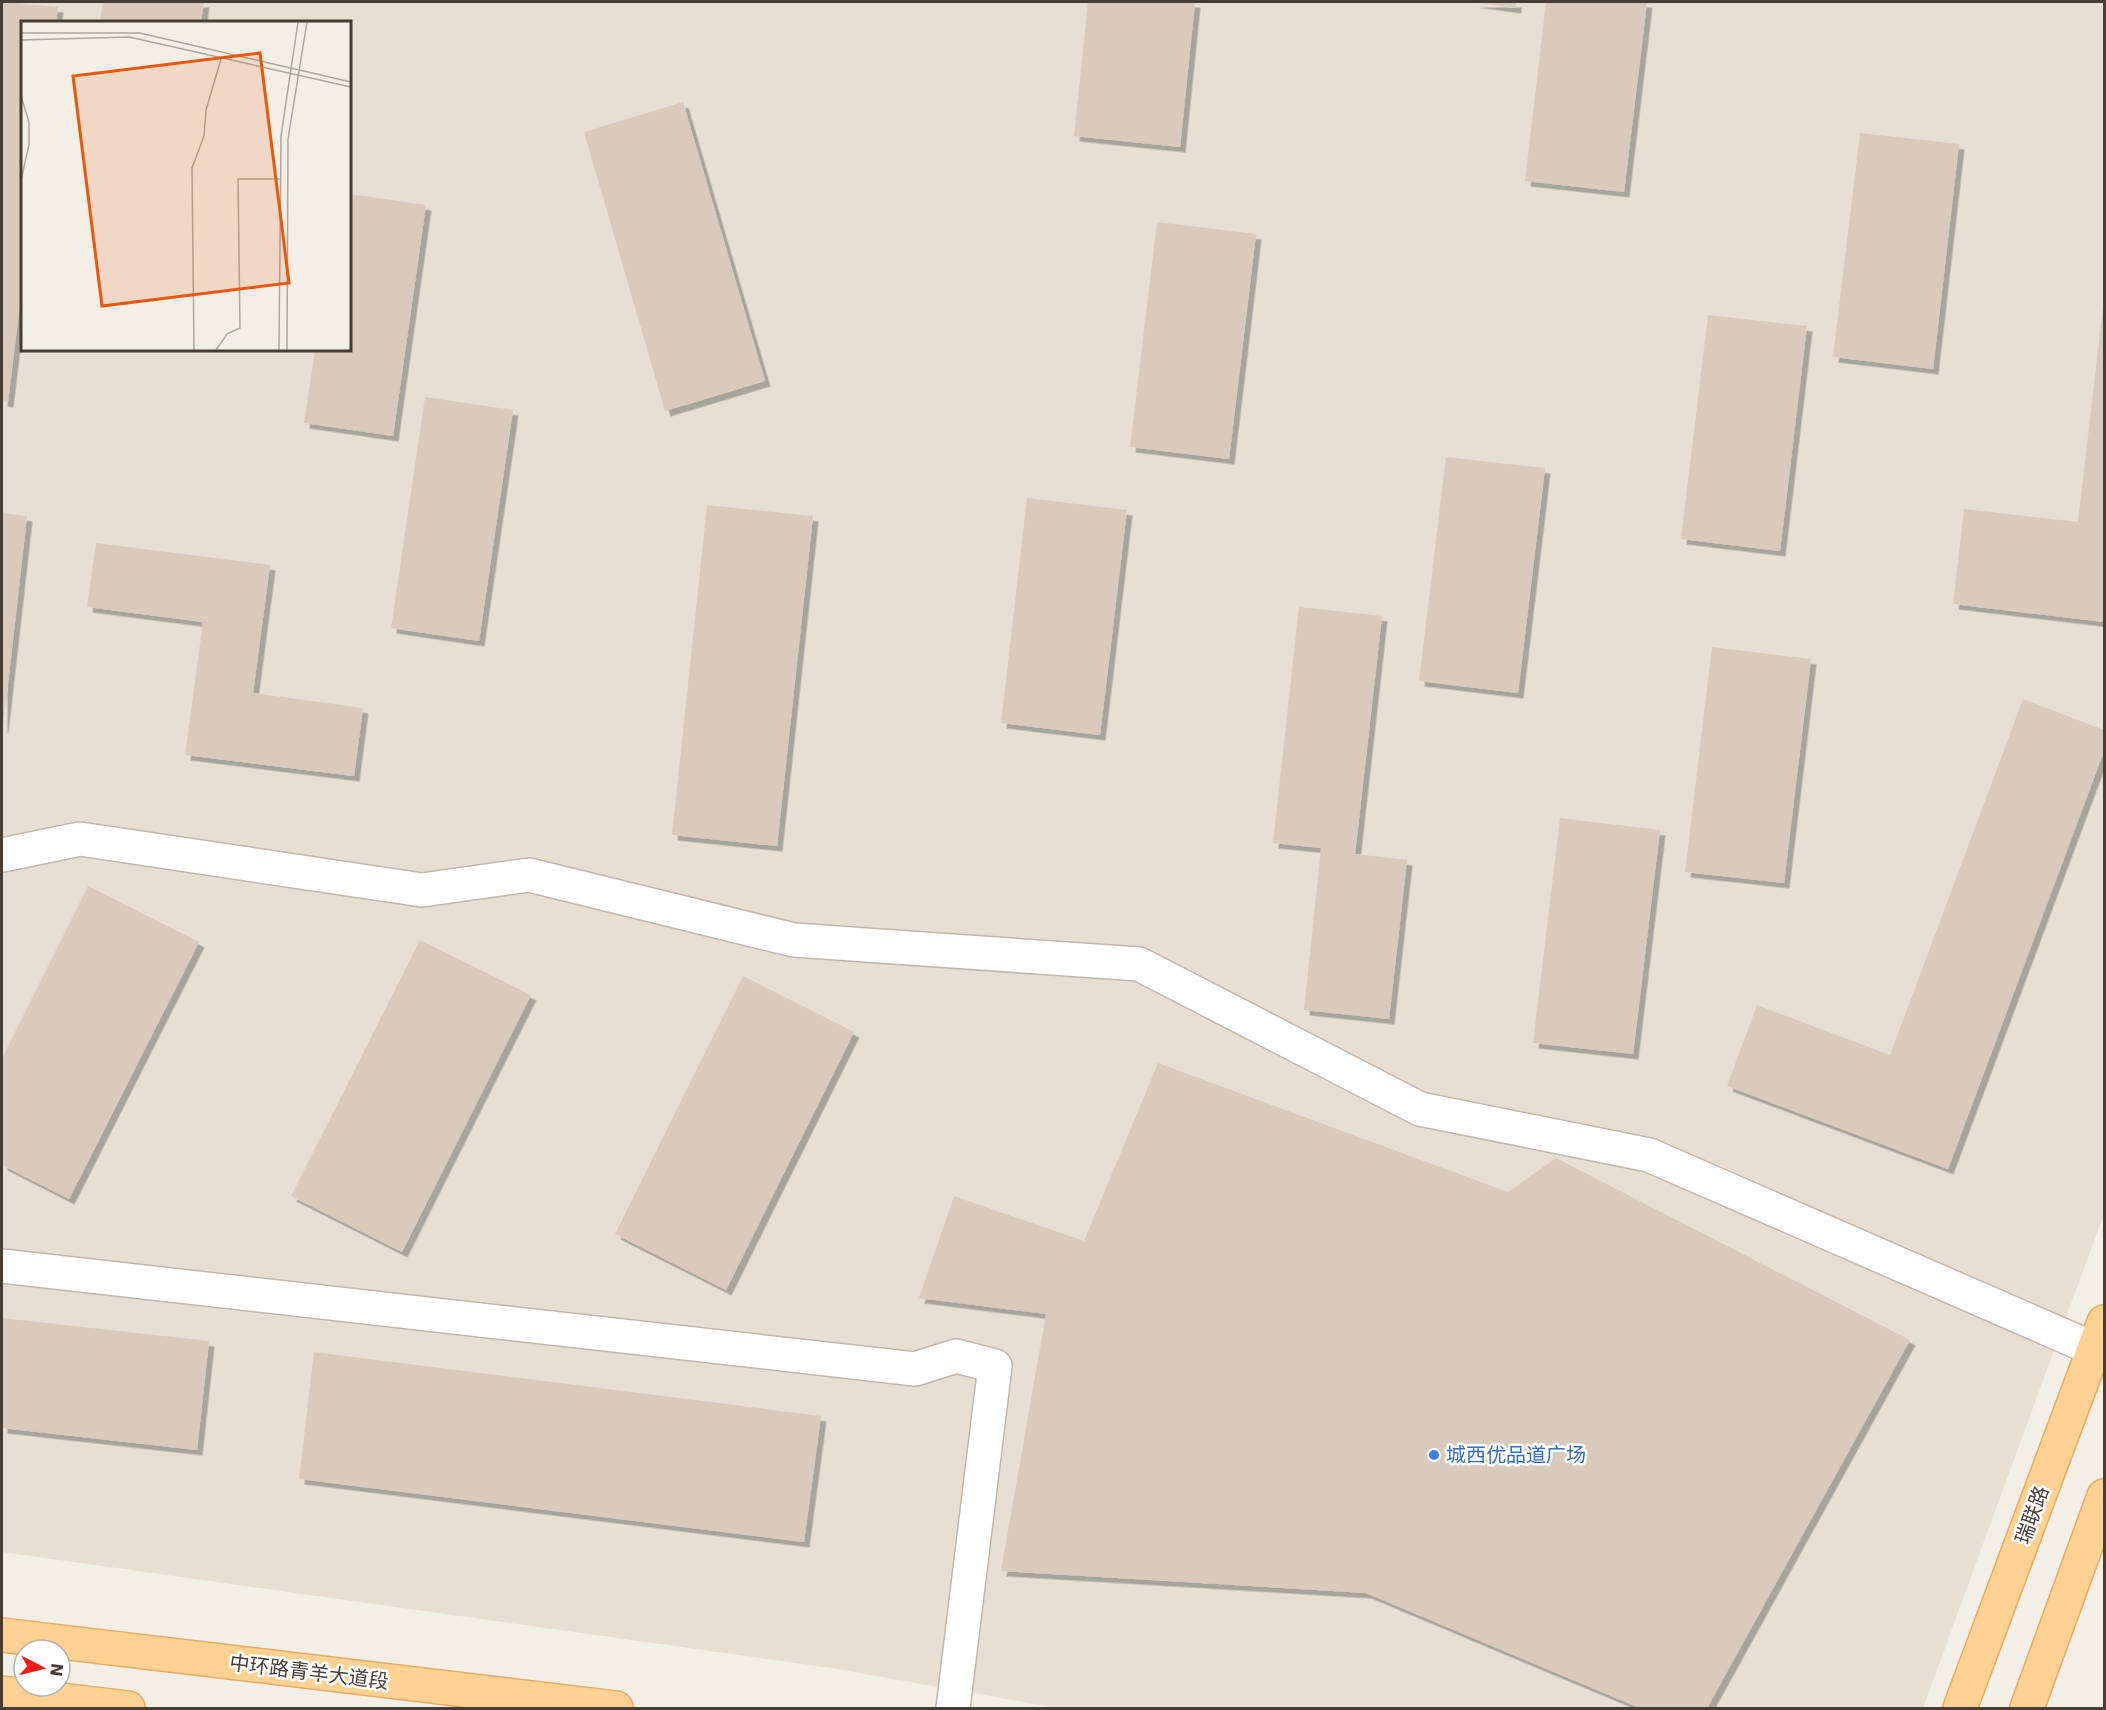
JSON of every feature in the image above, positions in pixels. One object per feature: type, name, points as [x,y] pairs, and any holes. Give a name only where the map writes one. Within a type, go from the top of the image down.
[{"type":"main road","name":"瑞联路","points":[[1960,1708],[2099,1336]]},
{"type":"main road","points":[[2027,1708],[2104,1496]]},
{"type":"main road","name":"中环路青羊大道段","points":[[2,1635],[616,1708]]},
{"type":"main road","points":[[2,1693],[128,1708]]},
{"type":"street","points":[[2,855],[80,839],[422,890],[529,875],[794,940],[1139,964],[1420,1109],[1649,1155],[2099,1336]]},
{"type":"street","points":[[2,1266],[915,1369],[956,1356],[995,1366],[953,1708]]},
{"type":"shaded area","points":[[2,2],[2104,2],[2104,1214],[1923,1708],[1057,1708],[831,1668],[2,1552]]},
{"type":"building","points":[[2,2],[58,7],[56,21],[21,21],[21,295],[8,402],[2,401]]},
{"type":"building","points":[[103,2],[204,2],[201,21],[100,21]]},
{"type":"building","points":[[1088,2],[1195,2],[1180,147],[1074,136]]},
{"type":"building","points":[[1472,2],[1516,2],[1516,8]]},
{"type":"building","points":[[1546,2],[1647,2],[1624,192],[1525,181]]},
{"type":"building","points":[[683,102],[765,381],[665,411],[584,132]]},
{"type":"building","points":[[1860,133],[1959,144],[1933,369],[1833,357]]},
{"type":"building","points":[[351,194],[426,205],[393,436],[304,423],[315,351],[351,351]]},
{"type":"building","points":[[1157,222],[1256,234],[1229,459],[1130,447]]},
{"type":"building","points":[[2103,307],[2104,622],[1953,604],[1964,509],[2078,522]]},
{"type":"building","points":[[1708,315],[1807,326],[1780,551],[1681,539]]},
{"type":"building","points":[[425,397],[513,410],[479,641],[391,628]]},
{"type":"building","points":[[1446,457],[1545,468],[1518,693],[1419,681]]},
{"type":"building","points":[[1027,498],[1127,510],[1100,735],[1001,723]]},
{"type":"building","points":[[707,505],[813,516],[777,846],[672,835]]},
{"type":"building","points":[[2,513],[27,516],[3,728],[2,727]]},
{"type":"building","points":[[96,543],[270,565],[253,693],[363,708],[354,776],[185,755],[203,622],[87,607]]},
{"type":"building","points":[[1299,607],[1382,616],[1355,854],[1407,860],[1389,1019],[1304,1010],[1321,848],[1273,843]]},
{"type":"building","points":[[1712,647],[1811,659],[1784,883],[1685,872]]},
{"type":"building","points":[[2023,699],[2104,730],[2104,751],[1948,1169],[1727,1086],[1757,1005],[1890,1055]]},
{"type":"building","points":[[1560,818],[1660,830],[1633,1054],[1533,1043]]},
{"type":"building","points":[[88,886],[199,942],[69,1199],[2,1165],[2,1058]]},
{"type":"building","points":[[420,940],[531,995],[402,1252],[291,1196]]},
{"type":"building","points":[[743,976],[854,1032],[726,1290],[615,1234]]},
{"type":"building","name":"城西优品道广场","points":[[1158,1063],[1508,1192],[1556,1158],[1910,1340],[1707,1708],[1640,1708],[1366,1593],[1001,1571],[1046,1314],[919,1298],[954,1196],[1084,1241]]},
{"type":"building","points":[[2,1318],[209,1341],[197,1450],[2,1428]]},
{"type":"building","points":[[314,1352],[821,1416],[804,1542],[299,1479]]},
{"type":"place","name":"城西优品道广场","points":[[1434,1455]]}]
